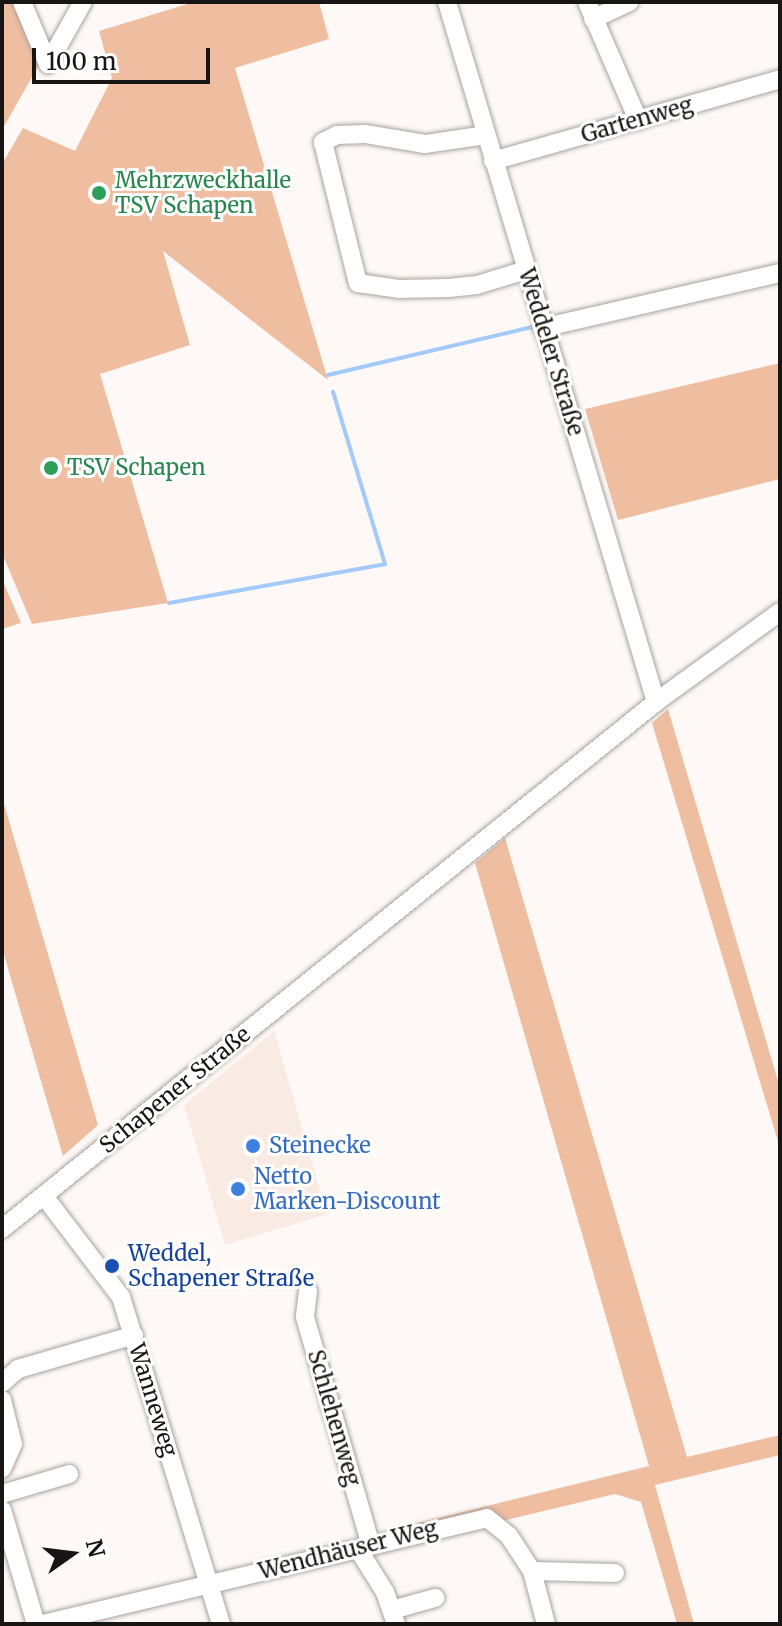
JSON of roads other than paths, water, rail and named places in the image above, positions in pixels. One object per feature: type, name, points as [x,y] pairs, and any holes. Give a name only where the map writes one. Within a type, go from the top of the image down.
[{"type":"street","points":[[22,2],[48,64],[83,2]]},
{"type":"street","name":"Weddeler Straße","points":[[447,2],[656,702]]},
{"type":"street","points":[[629,2],[590,10],[638,120]]},
{"type":"street","name":"Gartenweg","points":[[493,161],[780,79]]},
{"type":"street","points":[[486,135],[425,144],[365,134],[337,135],[323,142],[358,283],[399,289],[449,288],[477,285],[526,270]]},
{"type":"street","points":[[542,328],[780,273]]},
{"type":"street","name":"Schapener Straße","points":[[2,1229],[656,702],[780,612]]},
{"type":"street","name":"Wanneweg","points":[[44,1196],[115,1287],[134,1335],[221,1624]]},
{"type":"street","name":"Schlehenweg","points":[[308,1291],[305,1317],[364,1547],[394,1617]]},
{"type":"street","points":[[2,1383],[18,1369],[134,1335]]},
{"type":"street","points":[[2,1469],[13,1444],[3,1412]]},
{"type":"street","points":[[2,1494],[69,1474]]},
{"type":"street","points":[[2,1510],[36,1624]]},
{"type":"street","name":"Wendhäuser Weg","points":[[43,1624],[487,1518],[509,1536],[532,1571]]},
{"type":"street","points":[[546,1624],[532,1571],[615,1573]]},
{"type":"street","points":[[394,1617],[435,1598]]},
{"type":"waterway","points":[[328,375],[532,327]]},
{"type":"waterway","points":[[169,603],[385,564],[333,392]]},
{"type":"place","name":"Mehrzweckhalle TSV Schapen","points":[[99,193]]},
{"type":"place","name":"TSV Schapen","points":[[51,468]]},
{"type":"place","name":"Steinecke","points":[[253,1146]]},
{"type":"place","name":"Netto Marken-Discount","points":[[238,1189]]},
{"type":"place","name":"Weddel, Schapener Straße","points":[[112,1266]]}]
